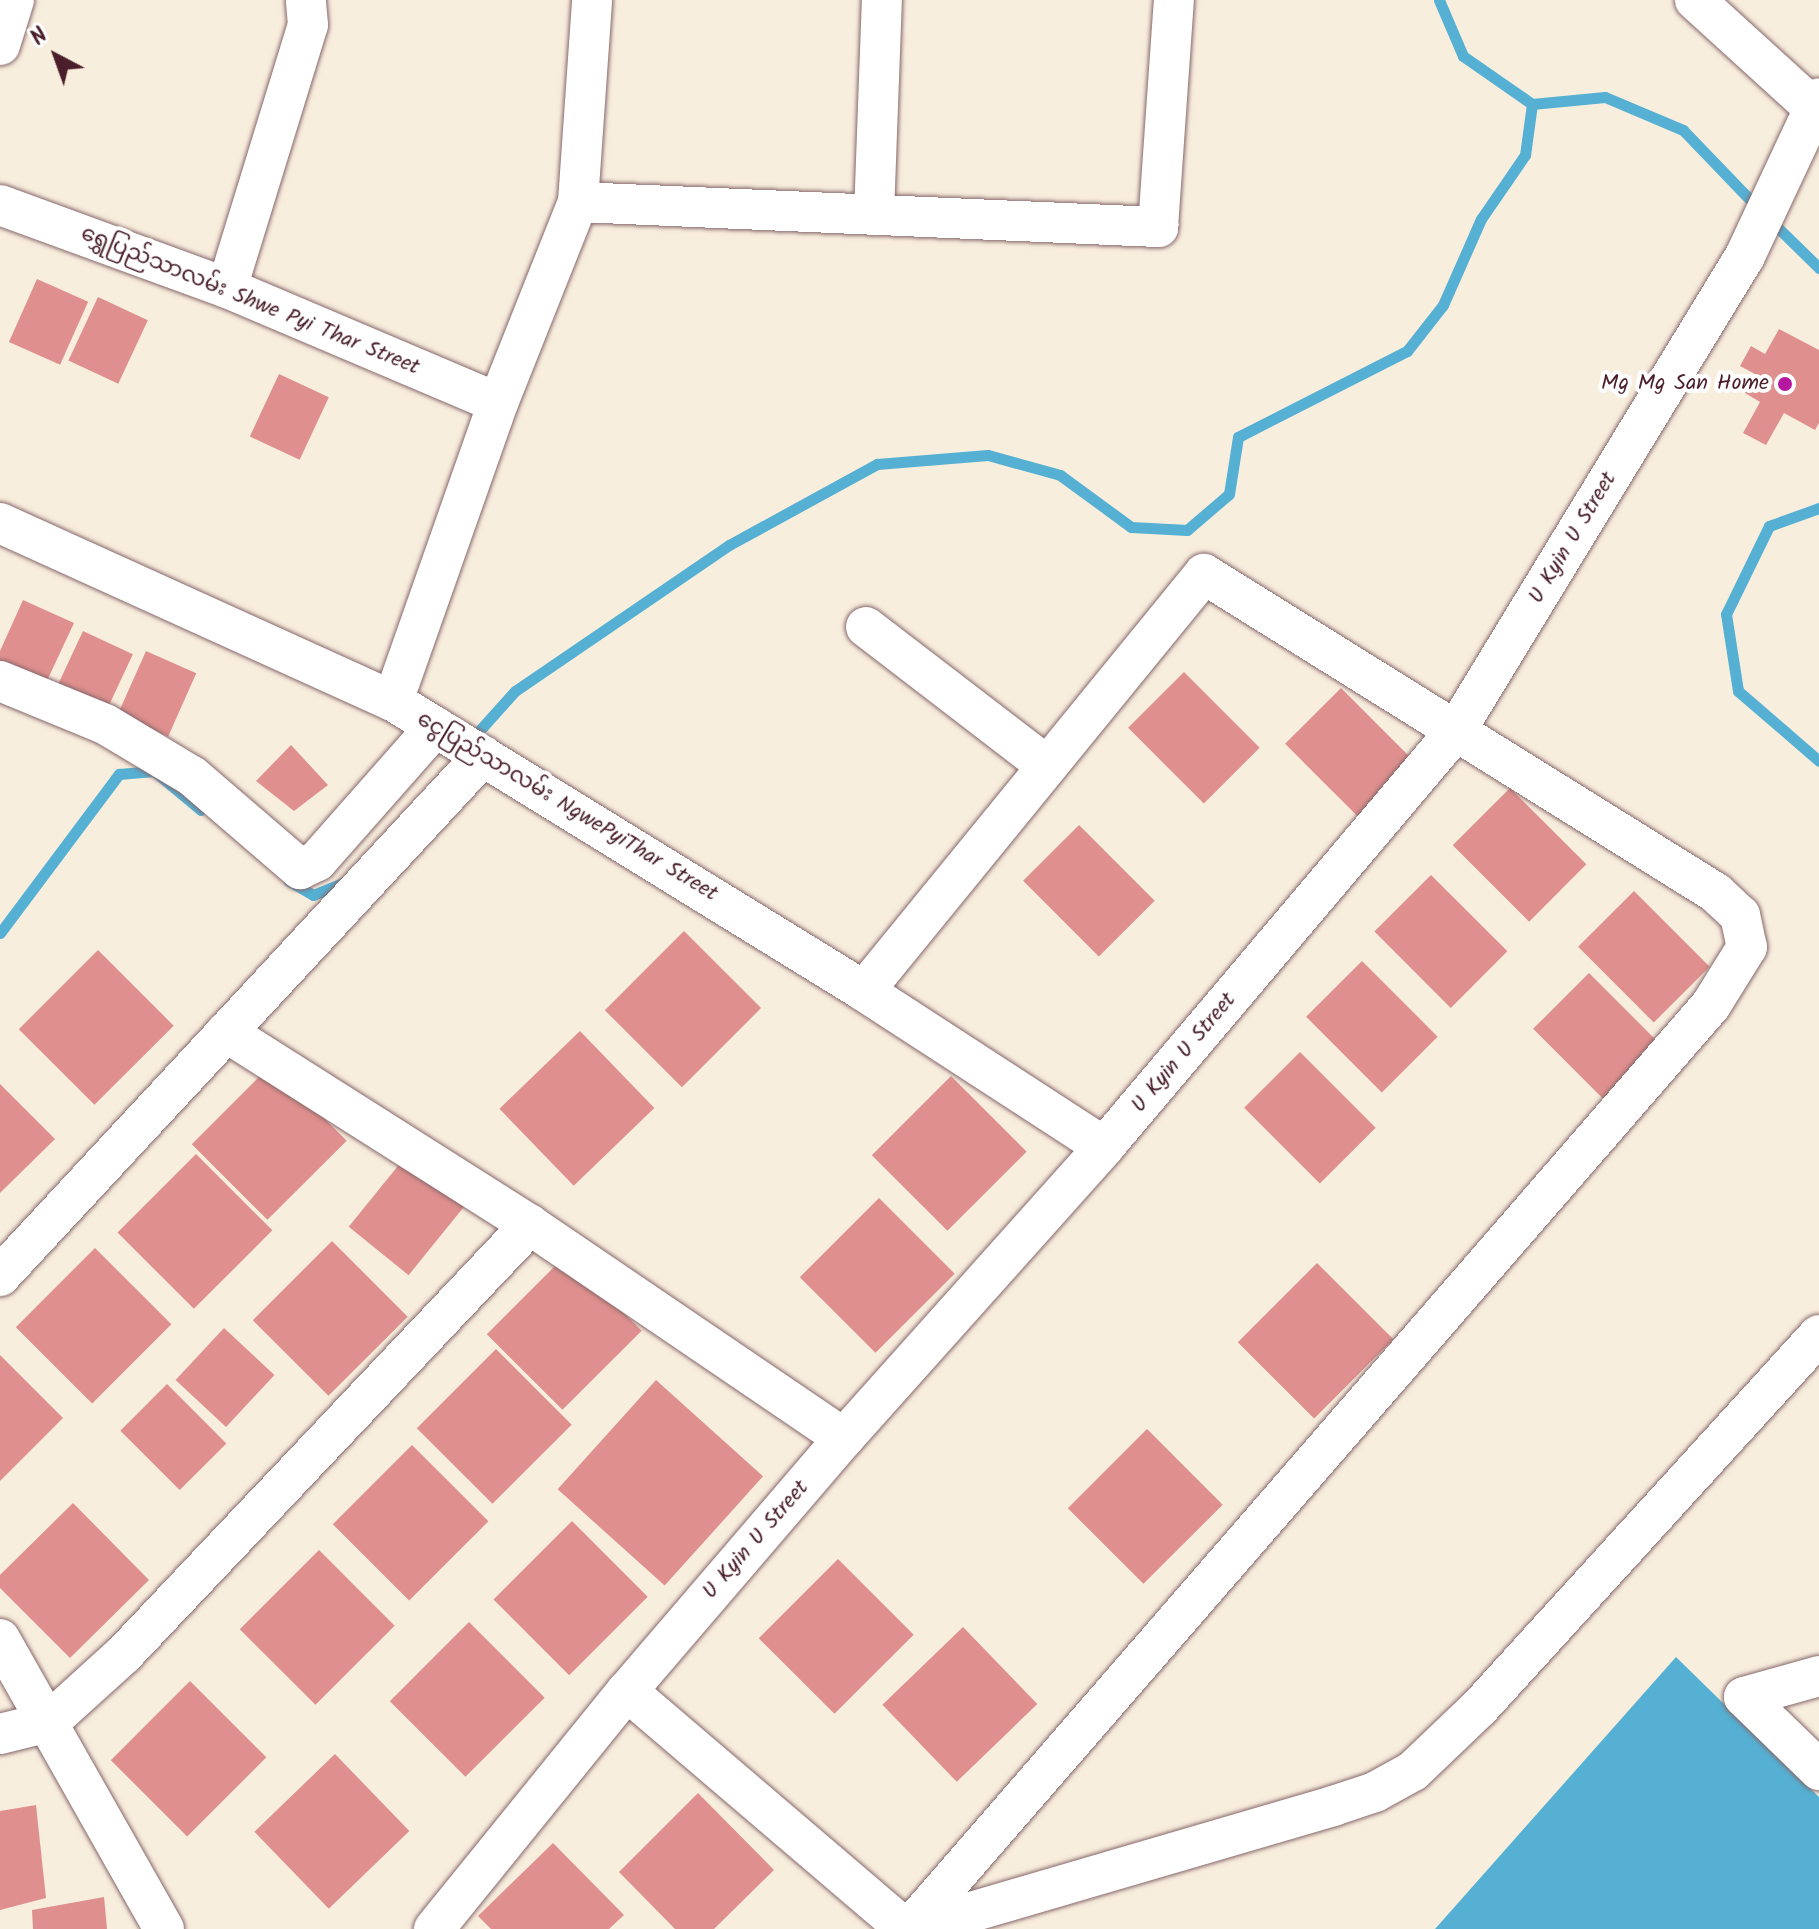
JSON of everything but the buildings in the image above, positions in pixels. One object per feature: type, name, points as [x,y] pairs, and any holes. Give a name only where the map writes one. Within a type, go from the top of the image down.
[{"type":"street","points":[[0,45],[14,0]]},
{"type":"street","points":[[227,288],[308,25],[306,0]]},
{"type":"street","points":[[393,701],[498,403],[578,202],[592,0]]},
{"type":"street","points":[[874,215],[882,0]]},
{"type":"street","points":[[578,202],[1158,227],[1174,0]]},
{"type":"street","points":[[1695,0],[1817,106]]},
{"type":"street","name":"U Kyin U Street","points":[[434,1929],[627,1691],[844,1438],[1104,1147],[1455,732],[1745,256],[1817,106]]},
{"type":"street","name":"ရွှေပြည်သာလမ်း Shwe Pyi Thar Street","points":[[0,205],[227,288],[498,403]]},
{"type":"street","name":"ငွေပြည်သာလမ်း NgwePyiThar Street","points":[[0,523],[393,701],[864,991],[1104,1147]]},
{"type":"street","points":[[864,991],[1204,574],[1716,893],[1740,915],[1747,947],[1711,1005],[909,1929]]},
{"type":"street","points":[[866,627],[1047,766]]},
{"type":"street","points":[[0,681],[105,724],[192,776],[300,869],[317,861],[435,727]]},
{"type":"street","points":[[0,1276],[483,756]]},
{"type":"street","points":[[226,1032],[530,1225],[844,1438]]},
{"type":"street","points":[[0,1734],[49,1722],[124,1654],[530,1225]]},
{"type":"street","points":[[909,1929],[1333,1806],[1375,1792],[1413,1771],[1480,1707],[1819,1335]]},
{"type":"street","points":[[0,1639],[164,1929]]},
{"type":"street","points":[[1819,1676],[1744,1697],[1819,1770]]},
{"type":"street","points":[[627,1691],[909,1929]]},
{"type":"water","points":[[1676,1657],[1819,1797],[1819,1929],[1435,1929]]},
{"type":"waterway","points":[[1439,0],[1463,56],[1532,104],[1605,97],[1683,130],[1758,208]]},
{"type":"waterway","points":[[471,740],[515,691],[729,545],[877,464],[988,455],[1060,475],[1131,527],[1187,530],[1229,494],[1238,437],[1407,351],[1443,305],[1481,219],[1525,155],[1532,104]]},
{"type":"waterway","points":[[1770,220],[1819,268]]},
{"type":"waterway","points":[[1819,508],[1769,526],[1726,614],[1738,691],[1819,761]]},
{"type":"waterway","points":[[0,933],[119,774],[154,771],[201,810]]},
{"type":"waterway","points":[[289,881],[313,895],[345,882]]},
{"type":"place","name":"Mg Mg San Home","points":[[1785,384]]}]
